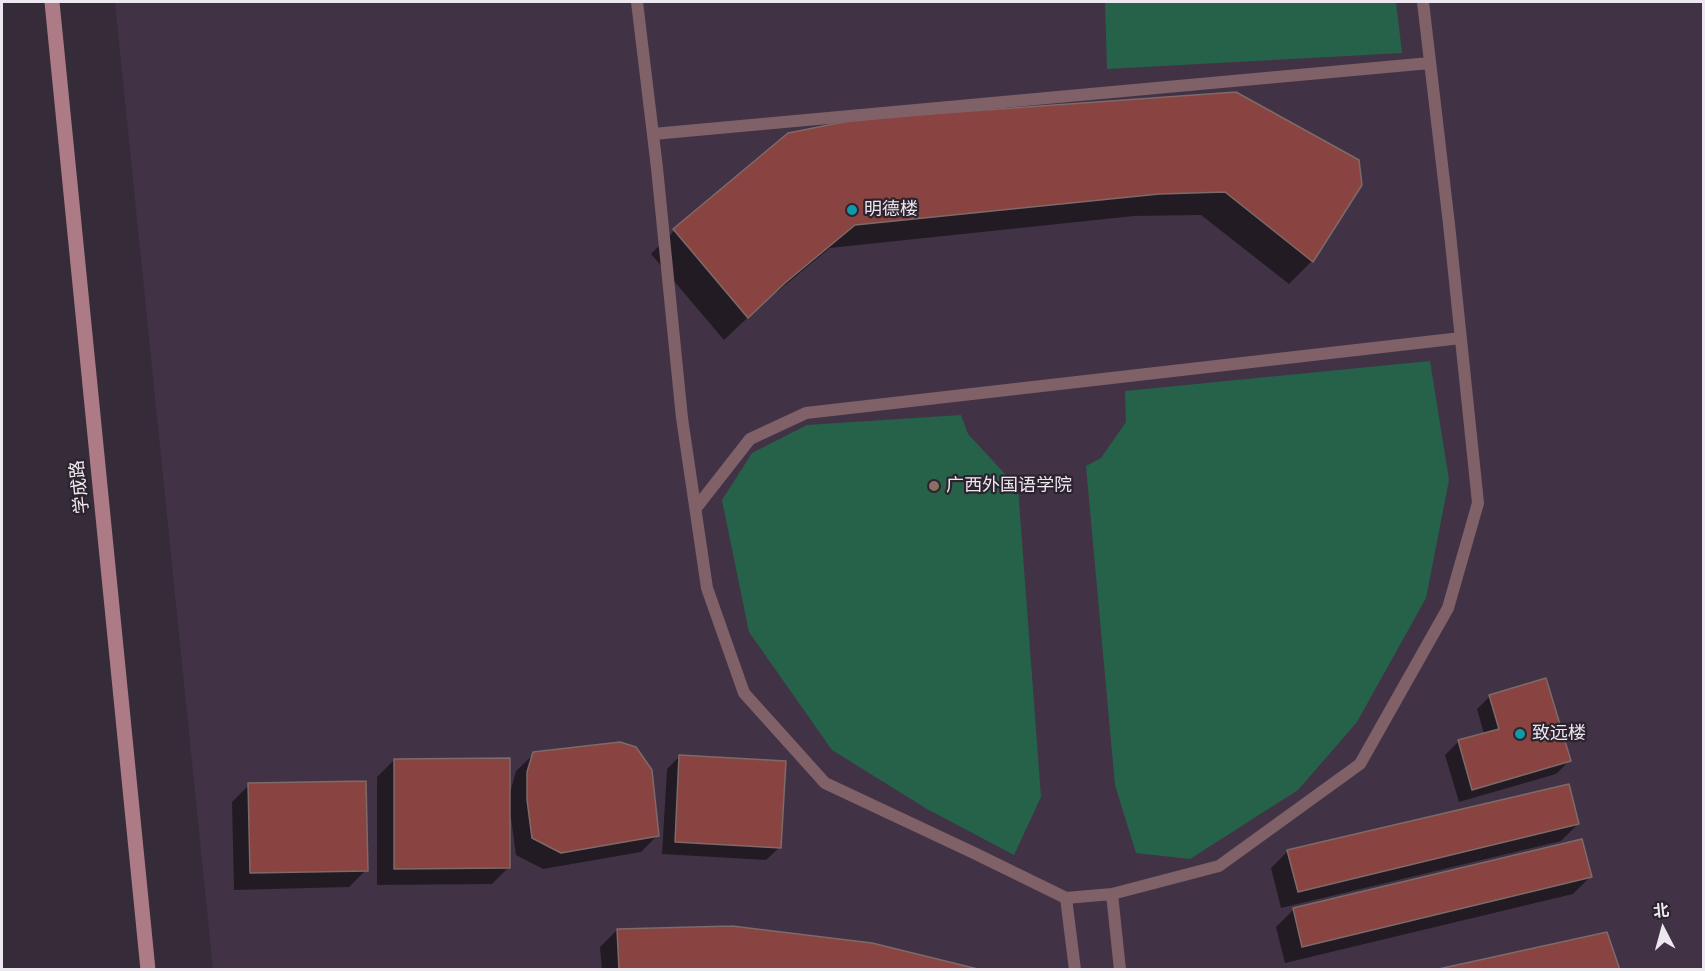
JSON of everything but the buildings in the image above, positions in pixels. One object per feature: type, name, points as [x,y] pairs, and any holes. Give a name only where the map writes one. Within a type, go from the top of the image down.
[{"type":"street","name":"学成路","points":[[52,2],[148,969]]},
{"type":"lane","points":[[637,2],[654,134],[682,418],[707,588],[744,693],[825,783],[1066,898],[1112,894],[1220,866],[1360,764],[1448,608],[1478,503],[1423,2]]},
{"type":"lane","points":[[654,134],[1430,63]]},
{"type":"lane","points":[[696,508],[750,439],[806,413],[1461,338]]},
{"type":"lane","points":[[1112,894],[1120,969]]},
{"type":"lane","points":[[1066,898],[1075,969]]},
{"type":"shaded area","name":"广西外国语学院","points":[[115,2],[1703,2],[1703,969],[213,969]]},
{"type":"green space","points":[[1105,2],[1396,2],[1402,53],[1107,69]]},
{"type":"green space","points":[[1430,361],[1449,480],[1426,598],[1357,722],[1298,790],[1190,859],[1136,853],[1115,785],[1086,466],[1101,458],[1126,422],[1125,391]]},
{"type":"green space","points":[[961,415],[968,434],[1018,488],[1041,797],[1014,855],[927,809],[832,750],[749,632],[722,500],[752,453],[807,425]]},
{"type":"place","name":"明德楼","points":[[852,210]]},
{"type":"place","name":"广西外国语学院","points":[[934,486]]},
{"type":"place","name":"致远楼","points":[[1520,734]]}]
